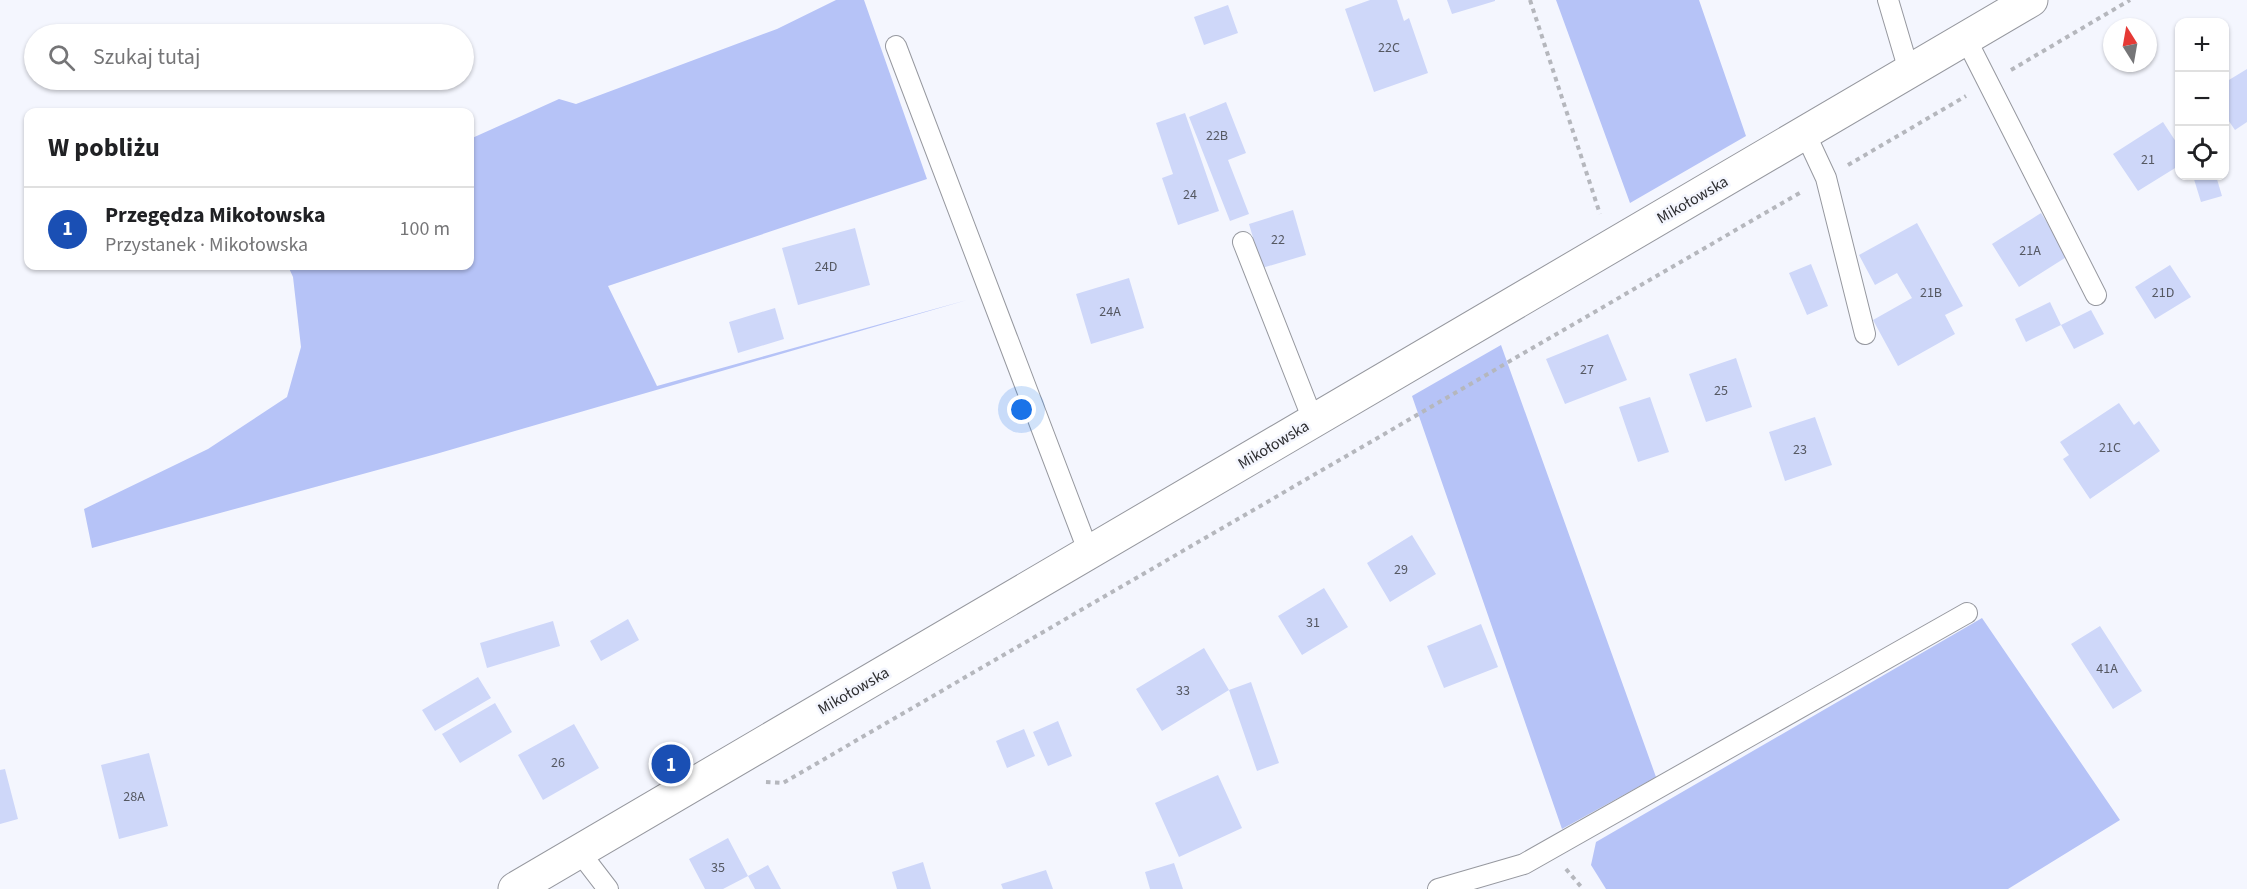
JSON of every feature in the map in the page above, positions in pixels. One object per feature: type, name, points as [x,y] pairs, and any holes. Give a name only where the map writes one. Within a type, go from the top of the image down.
[{"type":"main road","name":"Mikołowska","points":[[515,889],[1966,39],[2015,4]]},
{"type":"lane","points":[[1888,0],[1909,71]]},
{"type":"lane","points":[[1966,39],[2096,295]]},
{"type":"lane","points":[[896,46],[1089,553]]},
{"type":"lane","points":[[1805,133],[1826,178],[1865,334]]},
{"type":"lane","points":[[1243,242],[1313,420]]},
{"type":"lane","points":[[1438,889],[1524,864],[1967,613]]},
{"type":"lane","points":[[579,850],[608,889]]},
{"type":"path","points":[[1530,0],[1611,246]]},
{"type":"path","points":[[719,768],[748,780],[783,783],[2130,0]]},
{"type":"shaded area","points":[[836,0],[864,0],[927,179],[608,286],[657,386],[967,300],[436,454],[92,548],[84,509],[208,449],[287,397],[301,347],[293,277],[290,270],[474,270],[474,137],[559,99],[576,104],[777,29]]},
{"type":"shaded area","points":[[1556,0],[1699,0],[1746,136],[1630,203]]},
{"type":"shaded area","points":[[1501,345],[1656,777],[1562,829],[1412,396]]},
{"type":"shaded area","points":[[1982,618],[2120,820],[2008,889],[1606,889],[1591,865],[1596,842]]},
{"type":"building","points":[[1370,0],[1397,0],[1404,21],[1409,18],[1428,73],[1374,92],[1345,9]]},
{"type":"building","points":[[1447,0],[1495,0],[1495,1],[1452,14]]},
{"type":"building","points":[[1228,5],[1238,33],[1204,45],[1194,17]]},
{"type":"building","points":[[2247,69],[2247,122],[2235,130],[2229,121],[2229,80]]},
{"type":"building","points":[[1226,102],[1246,153],[1228,160],[1249,214],[1230,221],[1189,117]]},
{"type":"building","points":[[1185,113],[1219,211],[1178,225],[1162,178],[1173,174],[1156,123]]},
{"type":"building","points":[[2163,122],[2175,140],[2175,168],[2138,191],[2113,154]]},
{"type":"building","points":[[2194,180],[2217,180],[2222,196],[2201,202]]},
{"type":"building","points":[[1293,210],[1306,255],[1262,268],[1249,224]]},
{"type":"building","points":[[2041,213],[2068,256],[2019,287],[1992,244]]},
{"type":"building","points":[[1917,223],[1963,306],[1945,315],[1955,334],[1898,366],[1873,320],[1912,298],[1897,273],[1875,285],[1859,255]]},
{"type":"building","points":[[855,228],[870,285],[798,305],[782,248]]},
{"type":"building","points":[[1811,264],[1828,306],[1807,315],[1789,273]]},
{"type":"building","points":[[2170,265],[2191,297],[2155,319],[2135,287]]},
{"type":"building","points":[[1129,278],[1144,328],[1091,344],[1076,294]]},
{"type":"building","points":[[2050,302],[2061,325],[2026,342],[2015,319]]},
{"type":"building","points":[[775,308],[784,339],[738,353],[729,322]]},
{"type":"building","points":[[2091,310],[2104,334],[2074,349],[2061,325]]},
{"type":"building","points":[[1608,334],[1627,380],[1565,404],[1546,359]]},
{"type":"building","points":[[1736,358],[1752,407],[1706,422],[1689,374]]},
{"type":"building","points":[[1650,397],[1669,452],[1638,462],[1619,407]]},
{"type":"building","points":[[2119,403],[2134,425],[2139,421],[2160,451],[2090,499],[2063,459],[2069,455],[2060,442]]},
{"type":"building","points":[[1815,417],[1832,465],[1785,481],[1769,432]]},
{"type":"building","points":[[1412,535],[1436,574],[1390,602],[1367,563]]},
{"type":"building","points":[[1324,588],[1348,627],[1302,655],[1278,616]]},
{"type":"building","points":[[628,619],[639,640],[601,661],[590,641]]},
{"type":"building","points":[[553,621],[560,646],[487,668],[480,643]]},
{"type":"building","points":[[1481,624],[1498,667],[1444,688],[1427,646]]},
{"type":"building","points":[[2100,626],[2142,691],[2113,709],[2071,644]]},
{"type":"building","points":[[1204,648],[1229,690],[1162,731],[1136,689]]},
{"type":"building","points":[[478,677],[491,698],[435,731],[422,710]]},
{"type":"building","points":[[1251,682],[1279,763],[1257,771],[1229,690]]},
{"type":"building","points":[[495,703],[512,732],[460,763],[442,734]]},
{"type":"building","points":[[1058,721],[1072,756],[1048,766],[1033,732]]},
{"type":"building","points":[[574,724],[599,768],[543,800],[518,755]]},
{"type":"building","points":[[1024,729],[1035,756],[1007,768],[996,741]]},
{"type":"building","points":[[149,753],[168,826],[119,839],[101,765]]},
{"type":"building","points":[[5,769],[18,819],[0,824],[0,770]]},
{"type":"building","points":[[1218,775],[1242,828],[1179,857],[1155,803]]},
{"type":"building","points":[[728,838],[748,876],[723,889],[705,889],[689,859]]},
{"type":"building","points":[[923,862],[931,889],[897,889],[892,872]]},
{"type":"building","points":[[1174,863],[1183,889],[1150,889],[1145,872]]},
{"type":"building","points":[[768,865],[781,889],[755,889],[748,876]]},
{"type":"building","points":[[1046,870],[1053,889],[1003,889],[1001,884]]},
{"type":"place","name":"Przegędza Mikołowska","points":[[671,764]]}]
